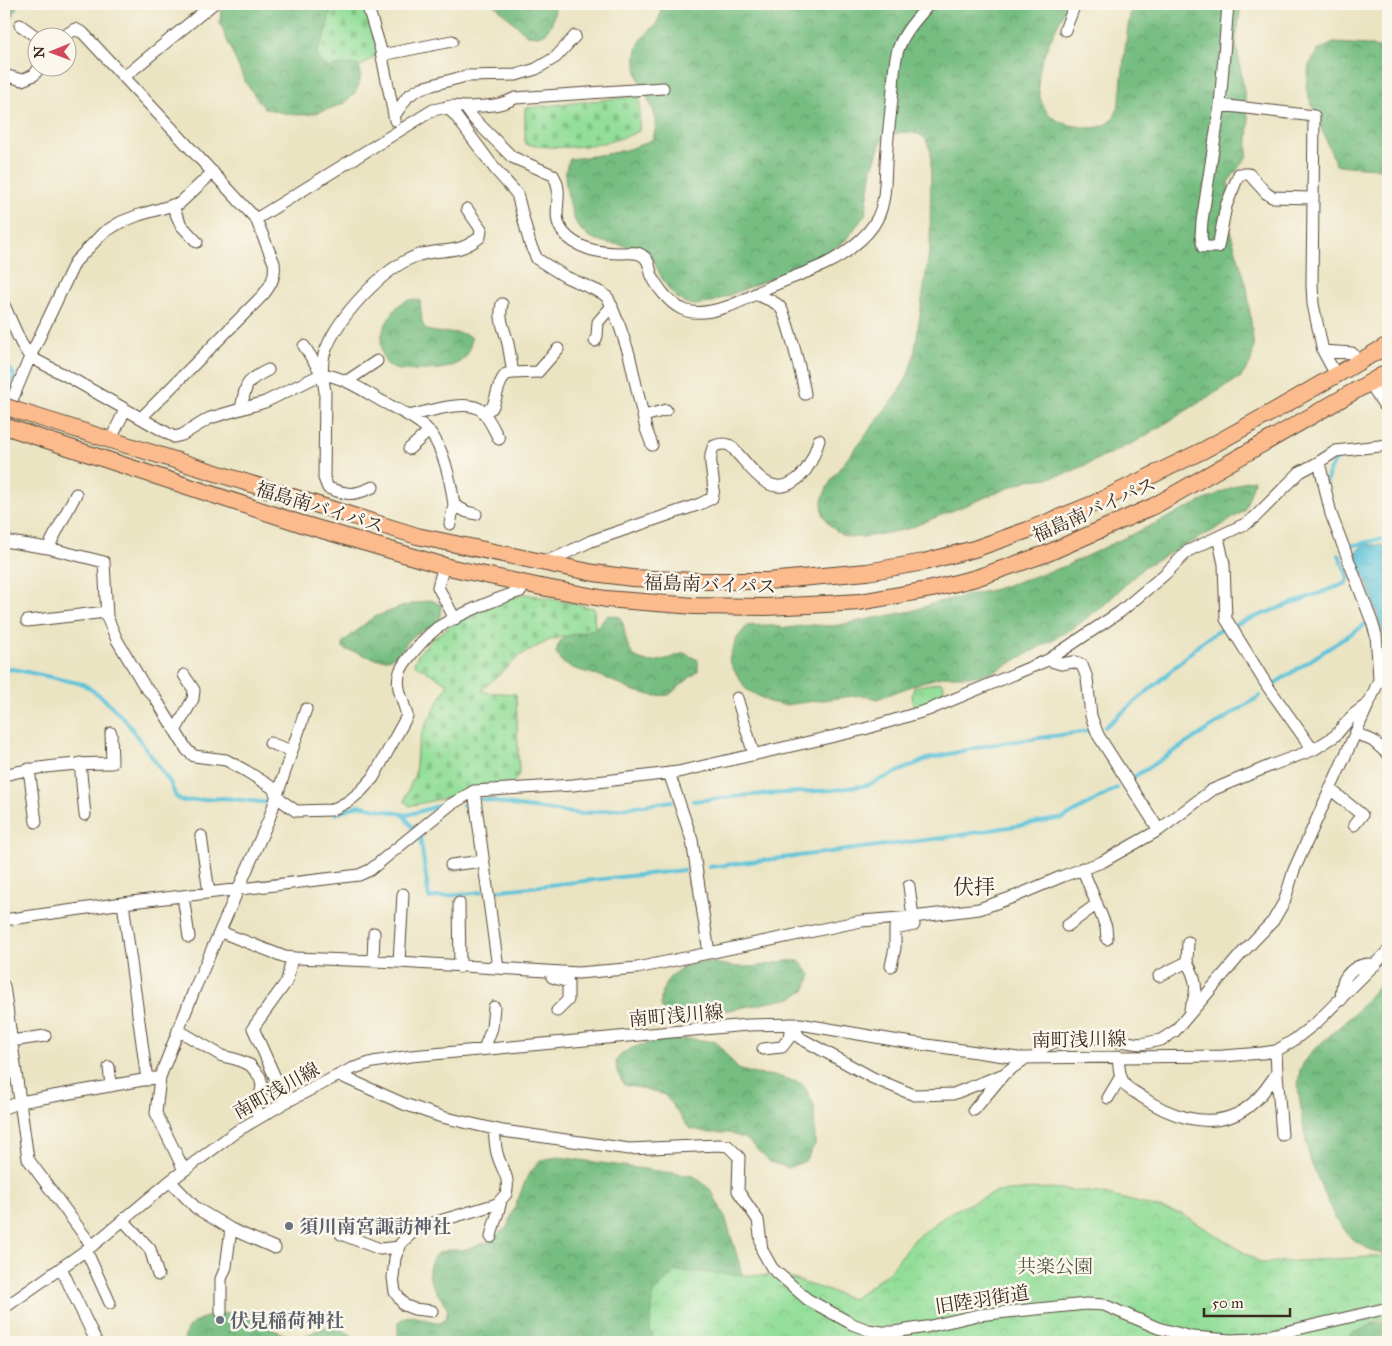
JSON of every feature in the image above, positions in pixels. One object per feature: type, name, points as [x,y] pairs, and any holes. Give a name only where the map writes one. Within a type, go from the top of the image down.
[{"type":"highway","name":"福島南バイパス","points":[[8,418],[111,439],[417,536],[594,573],[632,578],[697,581],[767,581],[867,572],[924,562],[974,549],[1093,504],[1204,450],[1388,345]]},
{"type":"highway","name":"福島南バイパス","points":[[8,418],[302,524],[448,567],[606,599],[694,606],[765,607],[860,602],[932,589],[976,578],[1048,553],[1154,506],[1388,372]]},
{"type":"street","points":[[124,77],[213,4]]},
{"type":"street","points":[[367,4],[382,55],[398,132]]},
{"type":"street","points":[[465,107],[473,118],[512,157],[553,175],[559,192],[557,222],[563,232],[582,247],[603,253],[634,252],[643,255],[648,261],[656,284],[681,309],[694,312],[715,310],[724,308],[833,259],[852,248],[878,219],[884,198],[886,159],[898,47],[911,26],[930,4]]},
{"type":"street","points":[[1065,30],[1075,4]]},
{"type":"street","points":[[1228,4],[1220,105],[1202,221],[1201,236],[1203,246],[1218,247],[1226,206],[1239,174],[1249,174],[1272,197],[1313,198]]},
{"type":"street","points":[[20,25],[28,31]]},
{"type":"street","points":[[78,31],[124,77],[256,219],[274,263],[275,271],[269,286],[142,417]]},
{"type":"street","points":[[394,116],[408,96],[421,88],[466,76],[516,75],[536,69],[556,57],[575,36]]},
{"type":"street","points":[[382,55],[452,41]]},
{"type":"street","points":[[4,75],[22,80],[28,78]]},
{"type":"street","points":[[256,219],[433,110],[446,107],[492,106],[515,98],[662,88]]},
{"type":"street","points":[[1220,105],[1314,116],[1313,304],[1323,351],[1336,376]]},
{"type":"street","points":[[446,107],[455,115],[495,169],[517,194],[530,244],[537,259],[608,298],[629,354],[646,429],[652,445]]},
{"type":"street","points":[[8,418],[30,357],[75,262],[103,232],[121,222],[180,203],[213,172]]},
{"type":"street","points":[[172,205],[181,225],[197,242]]},
{"type":"street","points":[[373,487],[359,494],[352,495],[328,488],[324,478],[325,391],[322,374],[324,353],[349,311],[372,286],[396,268],[415,256],[436,251],[459,250],[471,245],[480,237],[481,229],[467,209]]},
{"type":"street","points":[[755,294],[774,302],[780,308],[788,328],[804,383],[805,394]]},
{"type":"street","points":[[502,304],[500,314],[508,342],[513,373]]},
{"type":"street","points":[[4,305],[9,331],[21,343],[30,357],[125,410],[142,417],[174,437],[182,435],[210,418],[265,402],[322,374]]},
{"type":"street","points":[[595,341],[598,322],[612,306]]},
{"type":"street","points":[[304,346],[322,374],[347,382],[409,416],[429,431],[437,443],[446,468],[454,506],[450,524]]},
{"type":"street","points":[[483,412],[492,408],[498,396],[500,381],[506,374],[538,372],[558,349]]},
{"type":"street","points":[[1323,351],[1352,353],[1359,363]]},
{"type":"street","points":[[347,382],[377,361]]},
{"type":"street","points":[[241,408],[247,383],[250,379],[268,370]]},
{"type":"street","points":[[1370,383],[1388,409]]},
{"type":"street","points":[[409,416],[436,409],[471,406],[483,412],[499,439]]},
{"type":"street","points":[[111,439],[125,410]]},
{"type":"street","points":[[644,416],[666,410]]},
{"type":"street","points":[[409,449],[429,431]]},
{"type":"street","points":[[542,562],[560,556],[591,541],[700,504],[712,498],[714,488],[711,454],[714,446],[720,444],[730,446],[767,484],[782,486],[800,478],[812,460],[820,440]]},
{"type":"street","points":[[4,920],[359,874],[370,870],[450,806],[474,791],[573,785],[670,773],[861,730],[928,710],[1048,660],[1120,612],[1166,574],[1188,552],[1255,517],[1300,472],[1336,451],[1388,445]]},
{"type":"street","points":[[791,1024],[800,1038],[873,1078],[914,1096],[953,1094],[1004,1074],[1042,1048],[1067,1036],[1140,1044],[1160,1040],[1175,1031],[1273,920],[1284,902],[1294,870],[1330,789],[1369,703],[1384,678],[1376,635],[1331,514],[1319,462]]},
{"type":"street","points":[[48,548],[76,494]]},
{"type":"street","points":[[454,506],[476,514]]},
{"type":"street","points":[[1218,537],[1224,564],[1226,619],[1268,687],[1313,750]]},
{"type":"street","points":[[4,541],[48,548],[104,562],[106,612],[118,640],[145,687],[154,696],[187,750],[194,756],[226,760],[273,788],[276,795],[296,811],[332,810],[349,801],[374,778],[407,716],[404,701],[398,690],[399,676],[402,665],[420,644],[438,628],[455,619],[497,598],[521,591]]},
{"type":"street","points":[[442,572],[438,587],[455,619]]},
{"type":"street","points":[[27,621],[106,612]]},
{"type":"street","points":[[1048,660],[1061,664],[1073,662],[1082,665],[1087,678],[1091,716],[1098,735],[1159,830]]},
{"type":"street","points":[[175,730],[193,699],[194,690],[184,675]]},
{"type":"street","points":[[737,698],[754,755]]},
{"type":"street","points":[[221,932],[292,958],[399,962],[578,974],[637,968],[861,921],[979,909],[1016,896],[1082,868],[1102,862],[1159,830],[1212,790],[1313,750],[1335,736],[1354,715],[1369,703]]},
{"type":"street","points":[[184,1170],[156,1113],[160,1077],[195,988],[221,932],[268,819],[306,709]]},
{"type":"street","points":[[4,775],[29,768],[80,763],[112,763],[111,733]]},
{"type":"street","points":[[1356,734],[1373,741],[1388,754]]},
{"type":"street","points":[[270,742],[292,751]]},
{"type":"street","points":[[80,763],[85,815]]},
{"type":"street","points":[[29,768],[36,822]]},
{"type":"street","points":[[670,773],[692,840],[709,953]]},
{"type":"street","points":[[1330,789],[1362,815],[1354,825]]},
{"type":"street","points":[[474,791],[498,968]]},
{"type":"street","points":[[201,836],[209,892]]},
{"type":"street","points":[[451,864],[483,861]]},
{"type":"street","points":[[1082,868],[1106,927],[1107,939]]},
{"type":"street","points":[[891,966],[895,948],[895,929],[914,925],[909,886]]},
{"type":"street","points":[[399,962],[404,894]]},
{"type":"street","points":[[184,896],[189,937]]},
{"type":"street","points":[[459,903],[460,966]]},
{"type":"street","points":[[123,904],[147,1080]]},
{"type":"street","points":[[1067,926],[1097,904]]},
{"type":"street","points":[[373,961],[374,933]]},
{"type":"street","points":[[1185,1019],[1196,998],[1194,976],[1187,962],[1188,942]]},
{"type":"street","name":"南町浅川線","points":[[4,1308],[89,1248],[170,1181],[237,1131],[286,1102],[339,1075],[373,1062],[411,1056],[484,1049],[746,1026],[791,1024],[899,1041],[1030,1058],[1223,1056],[1262,1053],[1276,1050],[1294,1040],[1317,1022],[1388,951]]},
{"type":"street","points":[[286,1102],[253,1028],[288,981],[292,958]]},
{"type":"street","points":[[1159,976],[1187,962]]},
{"type":"street","points":[[534,970],[543,976],[558,978],[568,982],[568,1000],[557,1010]]},
{"type":"street","points":[[4,986],[9,1044],[28,1159],[89,1248],[110,1303]]},
{"type":"street","points":[[484,1049],[492,1028],[494,1007]]},
{"type":"street","points":[[763,1049],[782,1047],[789,1038],[791,1024]]},
{"type":"street","points":[[178,1030],[222,1056],[250,1065],[260,1077],[262,1086],[256,1104],[258,1118]]},
{"type":"street","points":[[9,1044],[45,1036]]},
{"type":"street","points":[[1276,1050],[1282,1135]]},
{"type":"street","points":[[1118,1056],[1121,1076],[1126,1086],[1158,1107],[1192,1119],[1215,1120],[1236,1114],[1254,1102],[1277,1073]]},
{"type":"street","points":[[109,1067],[111,1086]]},
{"type":"street","points":[[974,1110],[1004,1074]]},
{"type":"street","name":"旧陸羽街道","points":[[339,1075],[404,1104],[442,1117],[494,1130],[629,1149],[728,1146],[739,1157],[738,1191],[758,1220],[762,1250],[772,1268],[807,1299],[844,1320],[868,1330],[894,1332],[926,1327],[978,1314],[1086,1304],[1104,1305],[1158,1328],[1192,1337],[1231,1340],[1254,1339],[1388,1308]]},
{"type":"street","points":[[1108,1098],[1121,1076]]},
{"type":"street","points":[[4,1108],[20,1102],[160,1077]]},
{"type":"street","points":[[432,1311],[404,1305],[396,1292],[392,1278],[395,1258],[400,1246],[419,1227],[497,1204],[506,1194],[508,1176],[501,1165],[497,1153],[494,1130]]},
{"type":"street","points":[[170,1181],[196,1208],[231,1229],[275,1248]]},
{"type":"street","points":[[491,1237],[492,1227],[498,1215],[501,1200]]},
{"type":"street","points":[[123,1220],[150,1249],[158,1275]]},
{"type":"street","points":[[221,1312],[221,1278],[226,1267],[231,1229]]},
{"type":"street","points":[[341,1234],[380,1249],[400,1246]]},
{"type":"street","points":[[61,1268],[96,1341]]},
{"type":"green space","points":[[4,4],[16,4],[17,6],[8,28],[4,29]]},
{"type":"green space","points":[[225,4],[332,4],[326,32],[317,54],[356,61],[361,77],[355,92],[344,103],[310,114],[293,114],[264,108],[245,82],[224,33],[220,22],[221,10]]},
{"type":"green space","points":[[332,4],[364,4],[379,54],[361,66],[347,64],[328,68],[323,67],[317,54],[326,32]]},
{"type":"green space","points":[[494,4],[556,5],[552,23],[546,33],[538,36],[527,35]]},
{"type":"green space","points":[[661,4],[1067,4],[1045,51],[1041,64],[1038,88],[1043,105],[1054,118],[1069,125],[1092,128],[1108,123],[1117,111],[1132,4],[1241,4],[1236,42],[1249,123],[1247,156],[1228,182],[1230,231],[1247,287],[1254,348],[1250,364],[1241,377],[1135,442],[1068,473],[1049,478],[1028,480],[907,529],[866,537],[842,535],[829,524],[823,514],[822,501],[826,490],[833,477],[898,393],[908,375],[914,356],[930,246],[931,152],[926,139],[919,134],[903,132],[886,136],[881,142],[872,169],[865,215],[845,241],[816,260],[710,303],[694,305],[678,299],[666,285],[650,253],[646,249],[603,242],[594,239],[580,229],[572,214],[565,182],[566,168],[570,159],[623,150],[653,139],[656,125],[654,115],[638,76],[636,57],[641,41],[658,21]]},
{"type":"green space","points":[[1334,43],[1368,45],[1388,51],[1388,173],[1376,168],[1336,165],[1306,88],[1309,66],[1317,51]]},
{"type":"green space","points":[[640,96],[639,131],[612,141],[584,146],[554,147],[525,144],[525,108]]},
{"type":"green space","points":[[414,299],[420,301],[422,322],[425,329],[437,332],[460,333],[471,337],[470,348],[461,362],[445,368],[398,370],[388,365],[385,361],[381,344],[387,322],[398,307],[404,302]]},
{"type":"green space","points":[[1254,480],[1244,511],[1214,530],[1145,566],[1104,605],[1072,629],[994,672],[974,676],[945,676],[922,682],[877,699],[861,695],[784,705],[769,702],[746,689],[729,659],[737,638],[747,626],[767,625],[786,628],[812,625],[834,626],[912,611],[938,602],[992,590],[1063,567],[1243,482]]},
{"type":"green space","points":[[526,594],[594,608],[595,629],[550,640],[521,655],[483,689],[483,692],[516,694],[519,774],[512,785],[409,806],[405,801],[415,774],[417,750],[423,730],[448,684],[414,664],[420,652],[445,630],[462,619],[497,603]]},
{"type":"green space","points":[[431,600],[441,605],[441,614],[438,621],[412,637],[400,652],[392,658],[376,659],[345,650],[343,647],[343,642],[372,618],[404,606]]},
{"type":"green space","points":[[608,615],[620,617],[627,643],[631,652],[637,658],[651,662],[668,659],[684,653],[698,660],[698,671],[669,695],[654,696],[631,690],[604,677],[575,669],[563,663],[556,653],[558,645],[562,640],[570,635],[587,632],[598,627]]},
{"type":"green space","points":[[940,682],[944,685],[944,692],[919,710],[913,705],[912,694],[914,687]]},
{"type":"green space","points":[[785,961],[799,961],[811,975],[806,989],[792,998],[729,1010],[713,1011],[676,1020],[663,1011],[661,1001],[665,984],[670,977],[683,967],[700,962],[745,967],[762,966]]},
{"type":"green space","points":[[1388,974],[1388,1255],[1374,1252],[1352,1239],[1335,1218],[1310,1160],[1298,1087],[1300,1070],[1308,1055],[1356,1012]]},
{"type":"green space","points":[[677,1039],[716,1042],[738,1069],[755,1074],[777,1076],[803,1084],[814,1105],[815,1144],[805,1161],[788,1168],[770,1162],[746,1139],[729,1133],[709,1133],[689,1128],[665,1095],[624,1085],[617,1072],[616,1061],[621,1055],[644,1044]]},
{"type":"green space","points":[[558,1157],[694,1176],[711,1190],[725,1217],[745,1288],[785,1342],[400,1342],[398,1322],[405,1317],[410,1316],[441,1323],[446,1318],[448,1310],[429,1276],[429,1269],[437,1253],[449,1250],[463,1250],[490,1241],[507,1227],[527,1177],[540,1160]]},
{"type":"green space","name":"共楽公園","points":[[1050,1188],[1100,1193],[1182,1214],[1261,1263],[1388,1256],[1388,1316],[1337,1342],[655,1342],[650,1330],[653,1294],[675,1271],[787,1277],[853,1299],[889,1272],[915,1238],[951,1212],[996,1192]]},
{"type":"green space","points":[[237,1312],[250,1313],[274,1330],[298,1340],[320,1329],[330,1327],[345,1332],[356,1342],[184,1342],[188,1329],[198,1320]]},
{"type":"green space","points":[[1388,1321],[1388,1342],[1312,1342],[1317,1338]]},
{"type":"water","points":[[1364,544],[1382,545],[1388,549],[1388,650],[1369,588],[1357,559],[1357,551]]},
{"type":"waterway","points":[[4,352],[14,375],[4,402]]},
{"type":"waterway","points":[[1327,481],[1329,471],[1337,458]]},
{"type":"waterway","points":[[1351,546],[1380,539],[1388,541]]},
{"type":"waterway","points":[[1236,624],[1347,583],[1348,577],[1339,555]]},
{"type":"waterway","points":[[1274,684],[1366,624]]},
{"type":"waterway","points":[[1105,727],[1161,680],[1203,641],[1226,626]]},
{"type":"waterway","points":[[4,670],[13,669],[83,684],[102,697],[126,721],[170,782],[176,797],[183,801],[223,798],[270,803]]},
{"type":"waterway","points":[[1129,780],[1260,696]]},
{"type":"waterway","points":[[693,801],[750,795],[834,790],[868,785],[927,759],[989,745],[1089,731]]},
{"type":"waterway","points":[[709,867],[942,838],[1064,818],[1117,788]]},
{"type":"waterway","points":[[481,799],[517,806],[580,814],[672,801]]},
{"type":"waterway","points":[[336,814],[358,805],[407,815],[445,804]]},
{"type":"waterway","points":[[463,805],[472,804]]},
{"type":"waterway","points":[[282,809],[289,812]]},
{"type":"waterway","points":[[403,815],[414,829]]},
{"type":"waterway","points":[[420,836],[429,898],[482,892]]},
{"type":"waterway","points":[[493,891],[684,870]]},
{"type":"place","name":"須川南宮諏訪神社","points":[[289,1226]]},
{"type":"place","name":"伏見稲荷神社","points":[[220,1320]]},
{"type":"district","name":"伏拝","points":[[974,887]]}]
